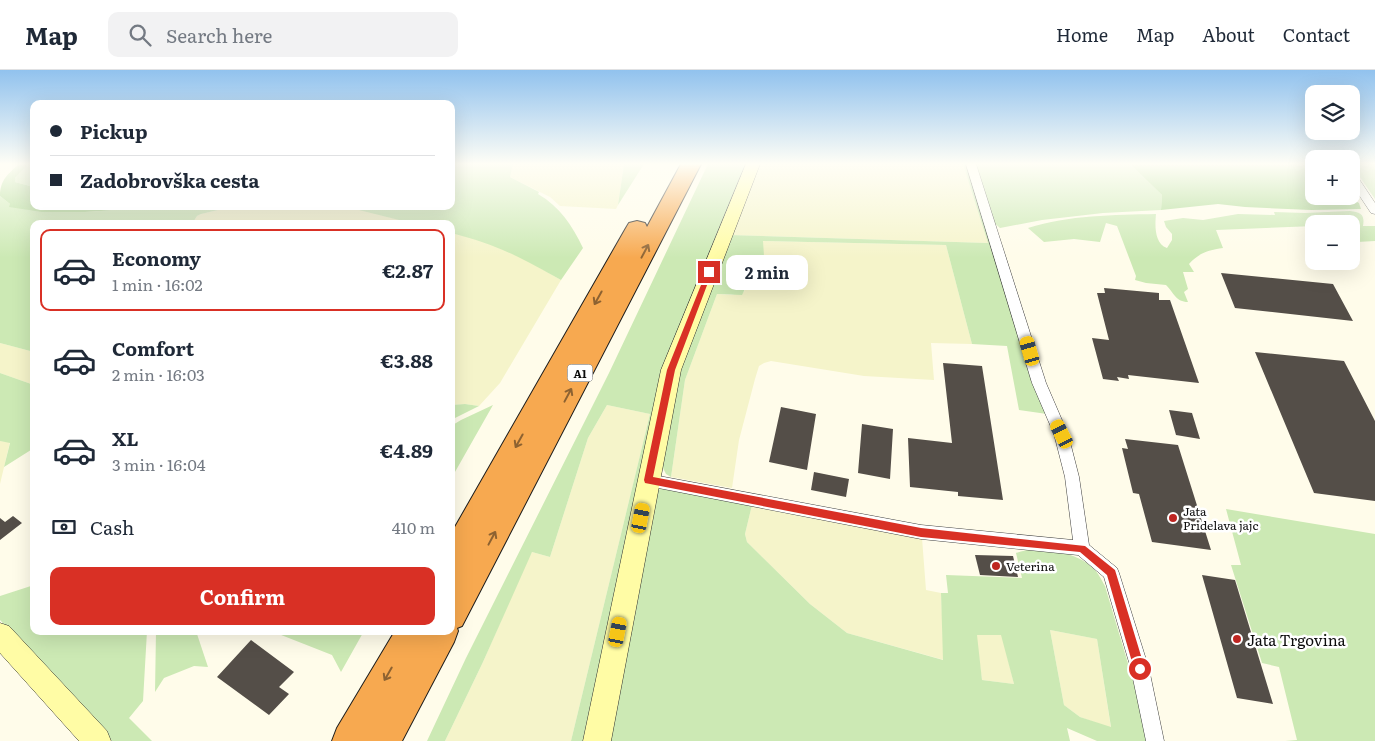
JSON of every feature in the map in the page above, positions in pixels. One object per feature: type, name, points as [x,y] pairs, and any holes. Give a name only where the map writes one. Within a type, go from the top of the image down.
[{"type":"highway","name":"A1","points":[[455,556],[655,195]]},
{"type":"highway","name":"A1","points":[[455,607],[674,195]]},
{"type":"highway","points":[[350,741],[411,635]]},
{"type":"highway","points":[[384,741],[440,635]]},
{"type":"main road","points":[[597,741],[671,370],[739,195]]},
{"type":"main road","points":[[0,635],[97,741]]},
{"type":"street","points":[[981,195],[1039,383],[1062,434],[1072,477],[1082,548]]},
{"type":"street","points":[[1365,195],[1375,211]]},
{"type":"street","points":[[648,480],[921,532],[1082,548],[1111,573],[1140,669],[1155,741]]},
{"type":"green space","points":[[30,195],[30,210],[116,210],[42,212],[9,207],[10,204],[0,196]]},
{"type":"green space","points":[[455,195],[540,195],[553,205],[570,224],[583,248],[561,280],[508,252],[455,234],[455,220],[399,220],[359,210],[455,210]]},
{"type":"green space","points":[[547,195],[619,195],[616,209],[560,206]]},
{"type":"green space","points":[[619,195],[624,195],[618,205]]},
{"type":"green space","points":[[693,195],[733,195],[662,372],[583,741],[571,741],[650,414],[607,405],[588,438],[550,557],[532,552],[445,741],[427,741],[466,658],[609,373]]},
{"type":"green space","points":[[746,195],[973,195],[989,243],[730,235]]},
{"type":"green space","points":[[973,195],[978,195],[1047,414],[1019,410],[1007,346],[972,344],[946,245],[763,241],[764,256],[756,256],[742,295],[717,294],[685,380],[671,477],[666,474],[662,466],[677,376],[730,235],[988,243]]},
{"type":"green space","points":[[984,195],[1162,195],[1161,210],[1103,213],[1042,220],[1000,228],[992,221]]},
{"type":"green space","points":[[1162,195],[1305,195],[1305,205],[1360,205],[1361,209],[1311,210],[1218,204],[1161,210]]},
{"type":"green space","points":[[0,196],[10,204],[30,206],[30,210],[85,212],[116,210],[218,210],[201,214],[194,220],[30,220],[30,351],[0,343]]},
{"type":"green space","points":[[218,210],[362,210],[400,220],[194,220],[201,214]]},
{"type":"green space","points":[[1274,212],[1357,212],[1363,217],[1363,226],[1375,226],[1375,241],[1360,242],[1360,215],[1305,215],[1305,226],[1216,230],[1223,248],[1200,255],[1189,264],[1194,272],[1183,272],[1188,289],[1184,292],[1188,302],[1178,299],[1166,285],[1135,280],[1136,276],[1117,226],[1106,223],[1100,242],[1074,239],[1044,242],[1028,228],[1075,218],[1156,214],[1158,238],[1163,246],[1167,248],[1172,240],[1172,234],[1164,221],[1183,218],[1203,220],[1238,214],[1275,215]]},
{"type":"green space","points":[[455,234],[475,238],[519,256],[561,280],[500,383],[479,406],[455,405]]},
{"type":"green space","points":[[763,241],[946,245],[972,344],[931,343],[934,380],[864,376],[771,361],[764,363],[759,366],[739,440],[732,488],[671,477],[685,380],[717,294],[732,295],[744,292],[756,256],[763,256]]},
{"type":"green space","points":[[0,343],[30,351],[30,384],[0,373]]},
{"type":"green space","points":[[0,373],[30,384],[30,451],[4,467],[10,443],[0,441]]},
{"type":"green space","points":[[465,404],[479,406],[455,418],[455,405]]},
{"type":"green space","points":[[493,405],[455,472],[455,424]]},
{"type":"green space","points":[[607,405],[650,414],[571,741],[445,741],[532,552],[550,557],[588,438]]},
{"type":"green space","points":[[0,441],[10,442],[0,484]]},
{"type":"green space","points":[[663,487],[752,505],[745,534],[747,542],[810,604],[847,633],[943,660],[941,593],[948,593],[946,575],[1022,578],[1016,553],[1034,550],[1065,553],[1083,561],[1096,571],[1105,586],[1151,741],[1097,741],[1067,728],[1070,741],[609,741],[656,492]],"holes":[[[1050,630],[1097,639],[1111,727],[1080,717],[1064,705]],[[977,635],[1001,635],[1014,684],[982,680]]]},
{"type":"green space","points":[[752,505],[922,538],[926,590],[941,593],[944,660],[847,633],[810,604],[747,542],[745,534]]},
{"type":"green space","points":[[1226,509],[1375,534],[1375,741],[1285,741],[1297,740],[1279,667],[1262,663],[1231,565],[1241,565]]},
{"type":"green space","points":[[30,586],[30,635],[147,635],[143,701],[129,718],[152,741],[112,741],[0,620],[0,596]]},
{"type":"green space","points":[[1050,630],[1097,639],[1111,728],[1080,717],[1064,705]]},
{"type":"green space","points":[[156,635],[197,635],[208,667],[194,666],[164,678],[155,692]]},
{"type":"green space","points":[[281,635],[362,635],[341,672],[332,655]]},
{"type":"green space","points":[[976,635],[1002,635],[1014,684],[982,680]]},
{"type":"building","points":[[1221,273],[1333,284],[1353,321],[1235,308]]},
{"type":"building","points":[[1104,288],[1159,293],[1159,300],[1170,300],[1199,383],[1128,375],[1129,379],[1117,377],[1119,381],[1103,379],[1092,338],[1109,340],[1097,293],[1105,293]]},
{"type":"building","points":[[1255,352],[1344,361],[1375,421],[1375,501],[1314,493]]},
{"type":"building","points":[[943,363],[982,366],[1003,500],[958,496],[958,492],[910,487],[908,438],[952,443]]},
{"type":"building","points":[[781,407],[816,414],[807,470],[769,462]]},
{"type":"building","points":[[1169,410],[1192,413],[1200,439],[1176,435]]},
{"type":"building","points":[[862,424],[893,429],[890,479],[858,473]]},
{"type":"building","name":"Jata Pridelava jajc","points":[[1125,439],[1178,445],[1211,550],[1152,542],[1139,494],[1133,493],[1122,448],[1128,449]]},
{"type":"building","points":[[814,472],[849,479],[846,497],[811,490]]},
{"type":"building","points":[[13,516],[22,523],[0,540],[0,518],[5,522]]},
{"type":"building","name":"Veterina","points":[[975,555],[1013,556],[1018,577],[980,575]]},
{"type":"building","name":"Jata Trgovina","points":[[1202,575],[1235,580],[1273,704],[1237,698]]},
{"type":"building","points":[[251,640],[294,672],[279,687],[289,694],[269,715],[217,677]]},
{"type":"place","name":"Jata Pridelava jajc","points":[[1173,518]]},
{"type":"place","name":"Veterina","points":[[996,566]]},
{"type":"place","name":"Jata Trgovina","points":[[1237,639]]},
{"type":"route","points":[[709,272],[671,370],[648,480],[946,536],[1082,548],[1111,573],[1140,669]]}]
